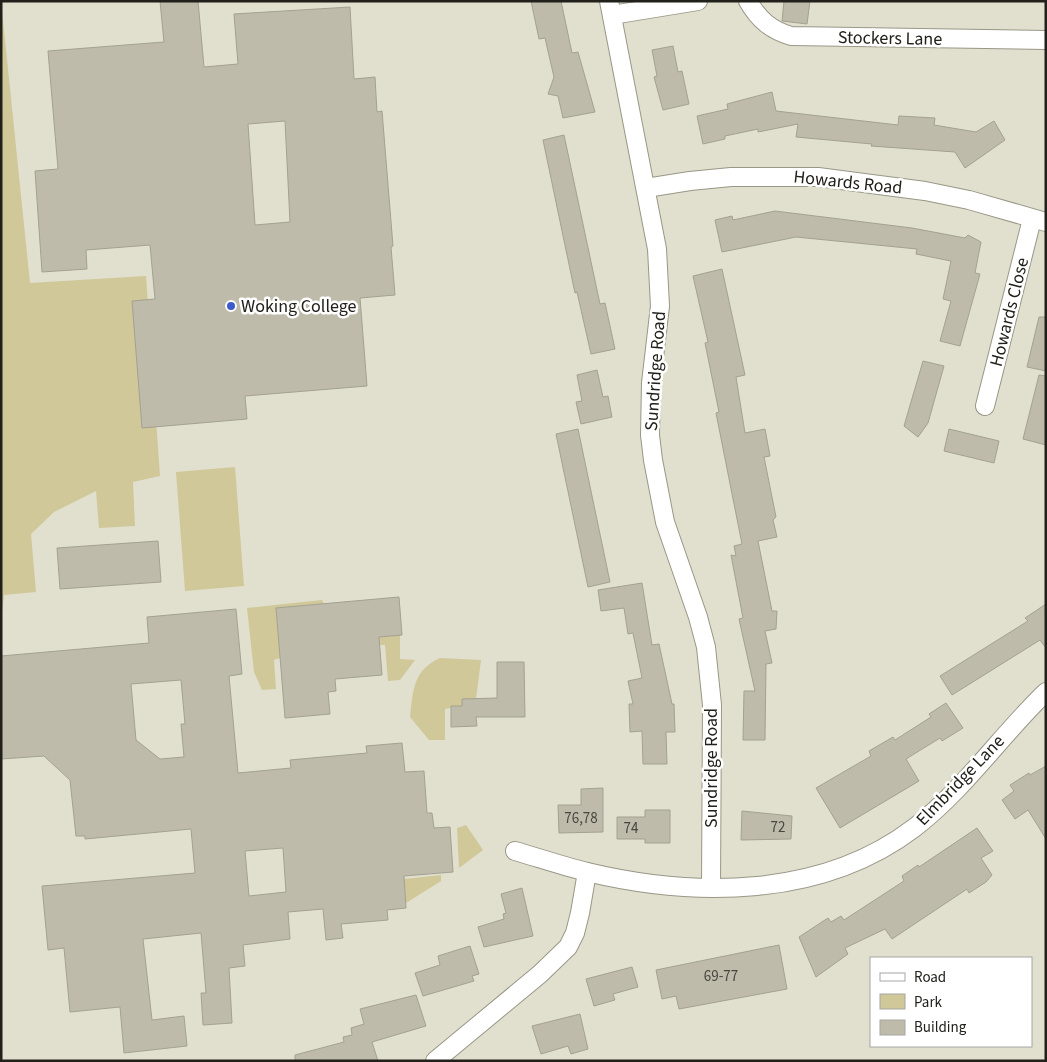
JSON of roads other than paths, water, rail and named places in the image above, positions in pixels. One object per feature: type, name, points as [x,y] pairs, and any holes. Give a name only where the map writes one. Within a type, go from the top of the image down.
[{"type":"street","points":[[610,8],[698,1]]},
{"type":"street","name":"Stockers Lane","points":[[748,1],[765,24],[778,32],[791,36],[1046,40]]},
{"type":"street","name":"Sundridge Road","points":[[610,8],[646,188],[657,249],[660,280],[659,323],[651,383],[651,443],[665,522],[698,617],[706,647],[712,715],[712,888]]},
{"type":"street","name":"Howards Road","points":[[646,188],[731,177],[772,175],[818,177],[960,198],[1039,220]]},
{"type":"street","name":"Howards Close","points":[[985,406],[1039,220]]},
{"type":"street","name":"Elmbridge Lane","points":[[515,851],[587,872],[656,884],[712,888],[747,887],[806,878],[854,863],[888,845],[914,828],[937,808],[1046,692]]},
{"type":"street","points":[[436,1061],[540,974],[568,947],[575,933],[587,872]]},
{"type":"place","name":"Woking College","points":[[231,306]]}]
